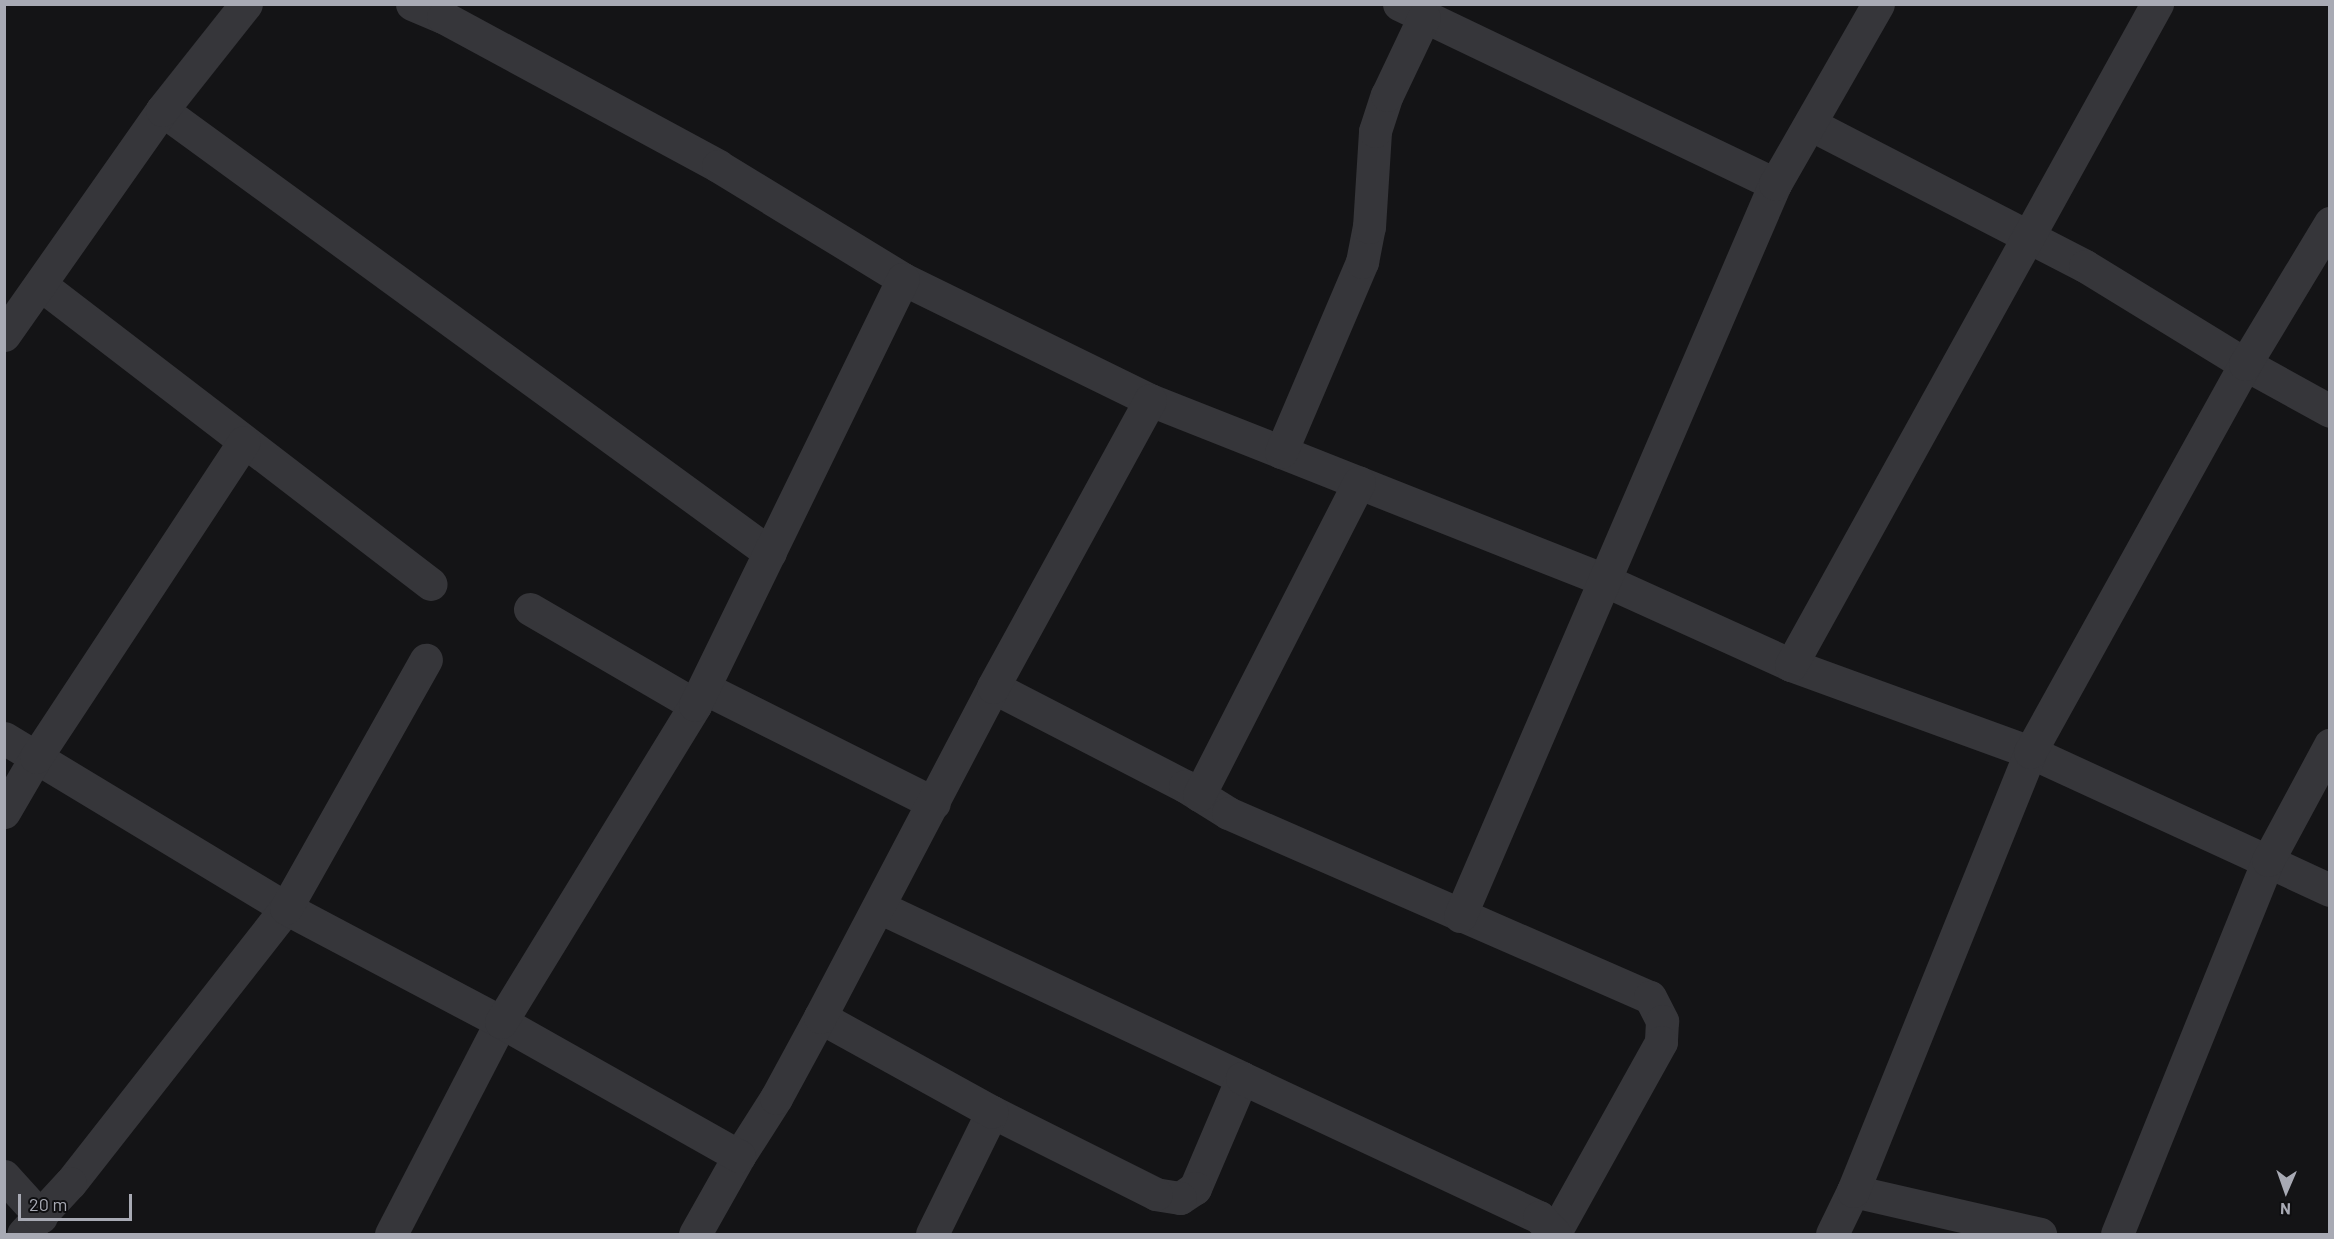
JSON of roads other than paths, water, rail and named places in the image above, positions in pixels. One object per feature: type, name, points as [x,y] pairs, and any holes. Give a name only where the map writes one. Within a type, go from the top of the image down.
[{"type":"street","points":[[4,335],[162,110],[246,4]]},
{"type":"street","points":[[412,4],[447,11],[718,166],[903,279],[1150,400],[1606,581],[1791,665],[2030,752],[2330,890]]},
{"type":"street","points":[[1791,665],[2157,4]]},
{"type":"street","points":[[1460,916],[1606,581],[1774,184],[1810,124],[1867,8]]},
{"type":"street","points":[[1281,452],[1362,262],[1369,227],[1375,131],[1412,11],[1774,184]]},
{"type":"street","points":[[162,110],[770,553]]},
{"type":"street","points":[[1810,124],[2085,266],[2245,364],[2330,411]]},
{"type":"street","points":[[1832,1234],[1853,1191],[2030,752],[2245,364],[2330,223]]},
{"type":"street","points":[[391,1234],[501,1022],[699,696],[903,279]]},
{"type":"street","points":[[41,285],[431,584]]},
{"type":"street","points":[[695,1234],[739,1156],[776,1098],[934,803],[993,687],[1150,400]]},
{"type":"street","points":[[4,812],[36,757],[244,442]]},
{"type":"street","points":[[1199,795],[1359,483]]},
{"type":"street","points":[[530,609],[699,696],[934,803]]},
{"type":"street","points":[[4,1176],[32,1226],[286,908],[426,660]]},
{"type":"street","points":[[879,907],[1539,1217],[1555,1234],[1661,1042],[1662,1021],[1650,998],[1228,813],[1199,795],[993,687]]},
{"type":"street","points":[[4,738],[286,908],[501,1022],[739,1156]]},
{"type":"street","points":[[2117,1234],[2268,860],[2330,745]]},
{"type":"street","points":[[820,1017],[992,1112],[1156,1194],[1180,1198],[1195,1188],[1242,1078]]},
{"type":"street","points":[[932,1234],[992,1112]]},
{"type":"street","points":[[1853,1191],[2040,1234]]}]
